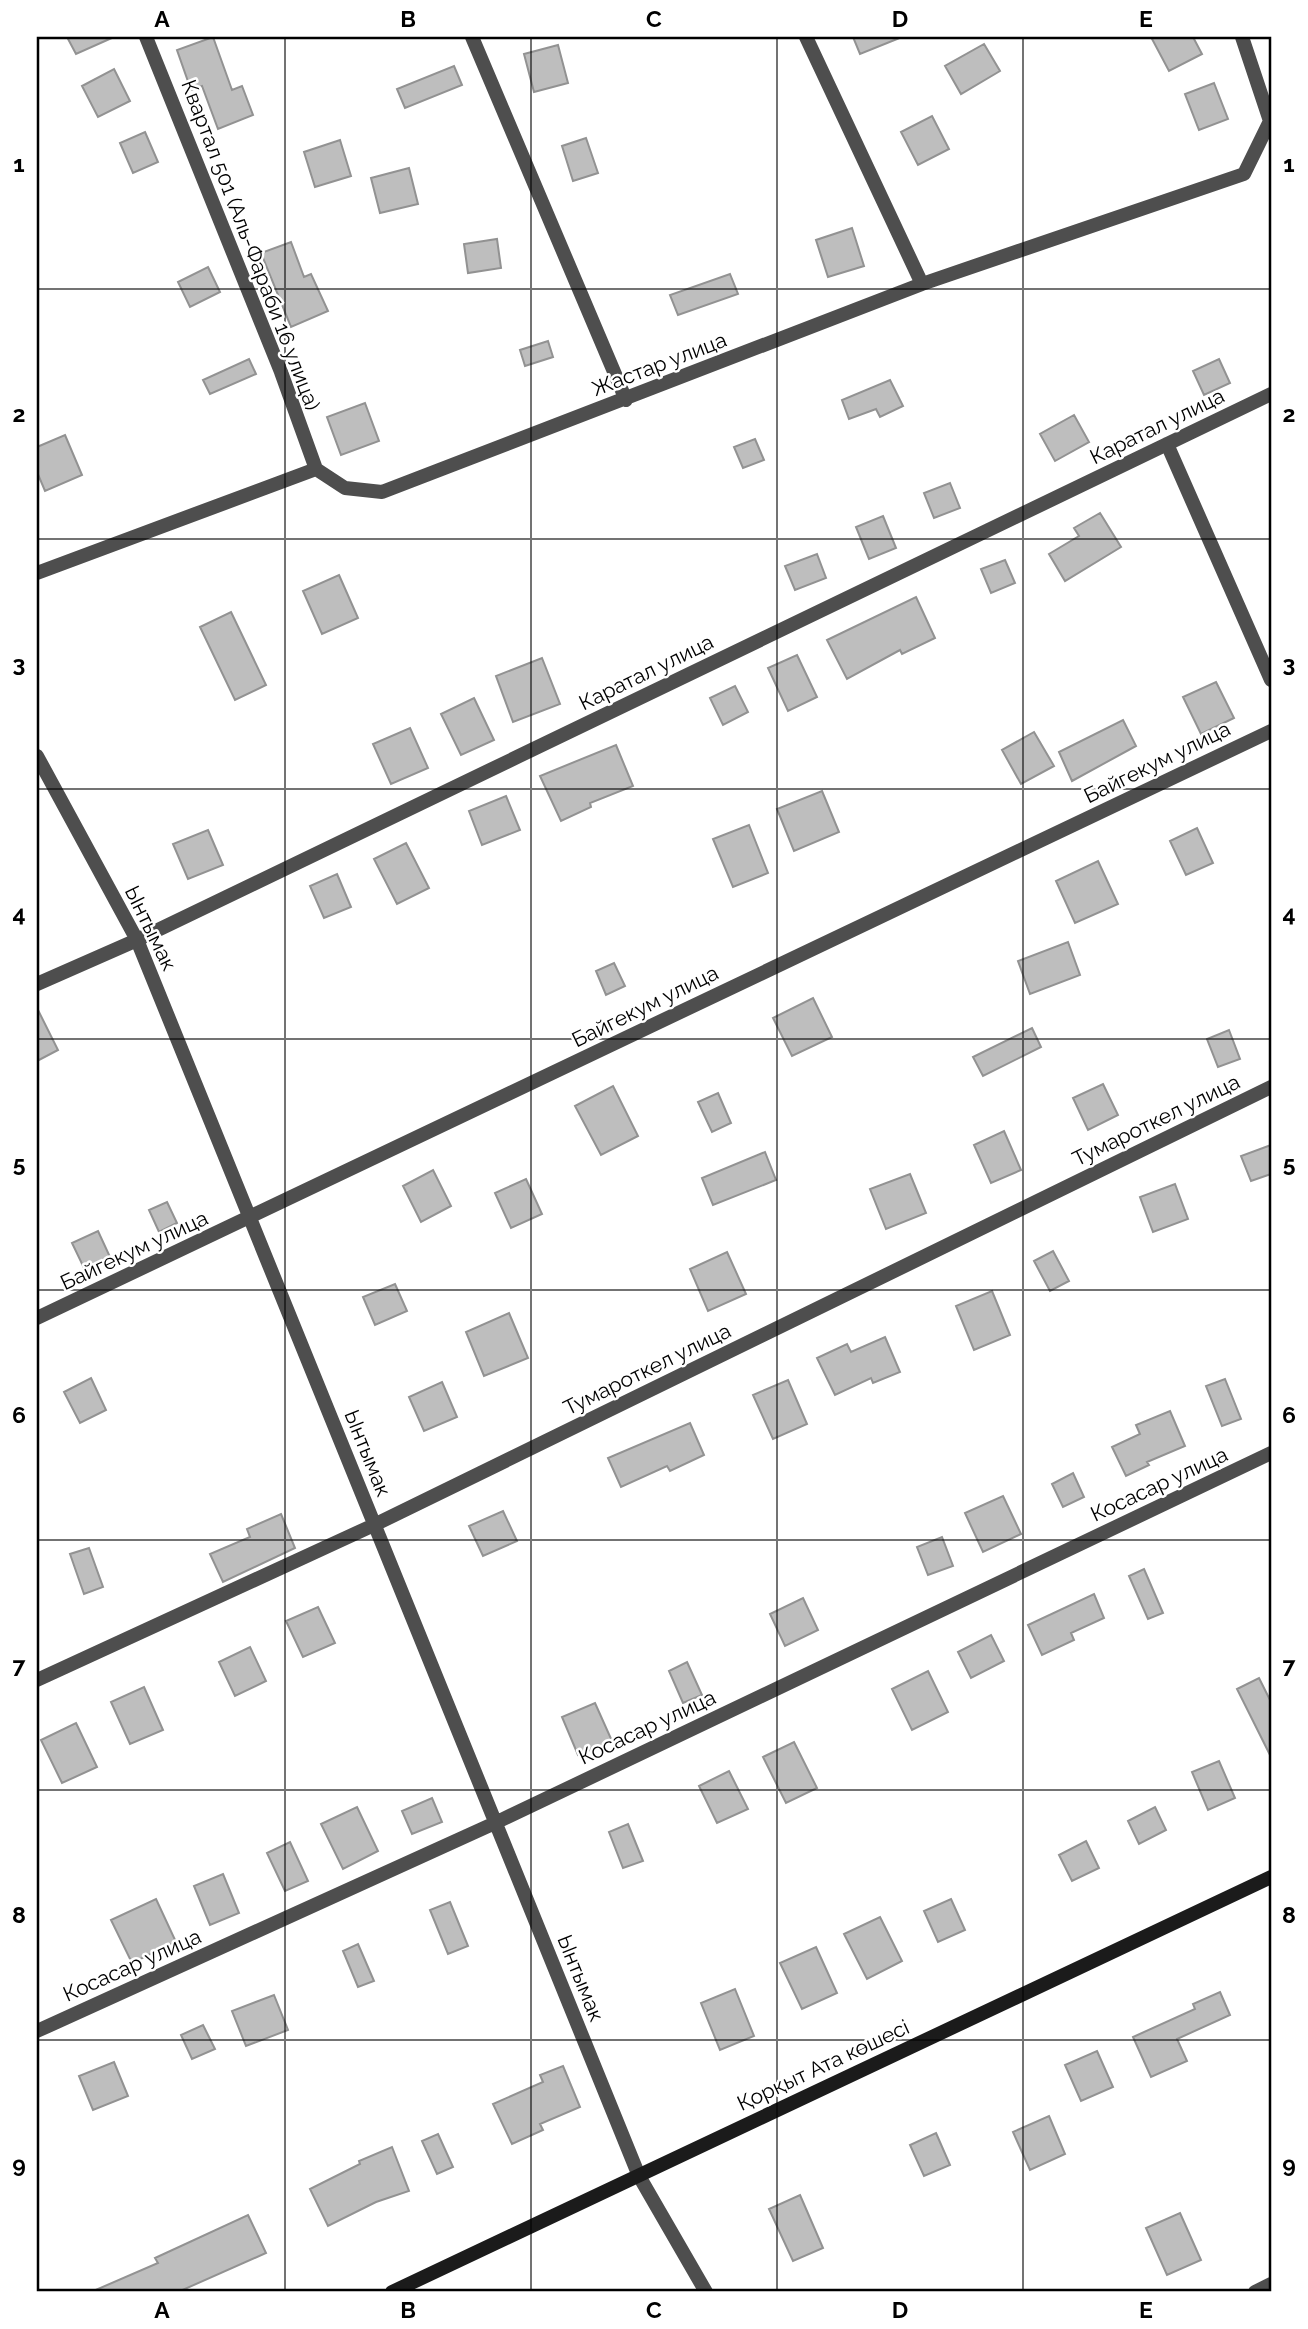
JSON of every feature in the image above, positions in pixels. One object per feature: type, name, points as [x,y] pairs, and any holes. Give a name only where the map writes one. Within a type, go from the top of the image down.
[{"type":"main road","name":"Қорқыт Ата көшесі","points":[[392,2292],[1271,1877]]},
{"type":"street","name":"Квартал 501 (Аль-Фараби 16 улица)","points":[[146,37],[281,372],[316,469]]},
{"type":"street","points":[[472,37],[626,400]]},
{"type":"street","points":[[806,37],[922,284]]},
{"type":"street","points":[[1242,37],[1270,121]]},
{"type":"street","name":"Жастар улица","points":[[316,469],[345,488],[382,492],[922,284],[1244,174],[1270,121]]},
{"type":"street","name":"Каратал улица","points":[[37,984],[137,940],[1271,394]]},
{"type":"street","points":[[1167,444],[1271,680]]},
{"type":"street","points":[[37,573],[113,542],[316,469]]},
{"type":"street","name":"Байгекум улица","points":[[37,1318],[1271,731]]},
{"type":"street","name":"Ынтымак","points":[[37,756],[137,940],[639,2176],[706,2292]]},
{"type":"street","name":"Тумароткел улица","points":[[37,1680],[374,1525],[1271,1087]]},
{"type":"street","name":"Косасар улица","points":[[37,2031],[495,1823],[1271,1453]]},
{"type":"street","points":[[1255,2292],[1271,2284]]},
{"type":"building","points":[[67,37],[114,37],[76,54]]},
{"type":"building","points":[[213,37],[232,90],[242,86],[253,115],[218,129],[202,86],[191,90],[177,50]]},
{"type":"building","points":[[853,37],[902,37],[860,54]]},
{"type":"building","points":[[1151,37],[1193,37],[1202,54],[1169,71]]},
{"type":"building","points":[[984,44],[1000,71],[961,94],[945,66]]},
{"type":"building","points":[[558,45],[568,83],[534,92],[524,54]]},
{"type":"building","points":[[454,66],[462,85],[405,108],[397,89]]},
{"type":"building","points":[[114,69],[130,101],[98,117],[82,86]]},
{"type":"building","points":[[1214,83],[1228,119],[1199,130],[1185,94]]},
{"type":"building","points":[[932,116],[949,149],[918,165],[901,132]]},
{"type":"building","points":[[145,132],[158,162],[133,173],[120,143]]},
{"type":"building","points":[[586,138],[598,173],[573,181],[562,146]]},
{"type":"building","points":[[340,140],[351,176],[315,187],[304,152]]},
{"type":"building","points":[[409,168],[418,204],[380,213],[371,178]]},
{"type":"building","points":[[852,228],[864,266],[828,277],[816,240]]},
{"type":"building","points":[[497,239],[501,268],[468,273],[464,244]]},
{"type":"building","points":[[291,242],[304,277],[311,274],[328,311],[291,327],[261,253]]},
{"type":"building","points":[[208,267],[220,292],[190,307],[178,282]]},
{"type":"building","points":[[730,274],[738,294],[678,315],[670,295]]},
{"type":"building","points":[[548,341],[553,357],[525,366],[520,350]]},
{"type":"building","points":[[249,359],[256,374],[210,394],[203,380]]},
{"type":"building","points":[[1219,359],[1230,383],[1204,395],[1193,371]]},
{"type":"building","points":[[890,380],[903,406],[880,417],[876,409],[849,419],[842,400]]},
{"type":"building","points":[[365,403],[379,441],[341,455],[327,417]]},
{"type":"building","points":[[1074,415],[1089,442],[1055,461],[1040,434]]},
{"type":"building","points":[[65,435],[82,475],[45,491],[37,472],[37,447]]},
{"type":"building","points":[[755,439],[764,460],[743,468],[734,447]]},
{"type":"building","points":[[950,483],[960,508],[934,518],[924,493]]},
{"type":"building","points":[[1100,513],[1121,547],[1065,581],[1049,554],[1079,536],[1074,528]]},
{"type":"building","points":[[883,516],[896,548],[869,559],[856,527]]},
{"type":"building","points":[[817,554],[826,578],[795,590],[785,566]]},
{"type":"building","points":[[1005,560],[1015,583],[991,593],[981,569]]},
{"type":"building","points":[[339,575],[358,618],[322,634],[303,591]]},
{"type":"building","points":[[916,597],[935,638],[902,654],[900,650],[847,679],[827,640]]},
{"type":"building","points":[[231,612],[266,685],[235,700],[200,627]]},
{"type":"building","points":[[797,655],[817,697],[788,711],[768,668]]},
{"type":"building","points":[[542,658],[560,704],[513,722],[496,676]]},
{"type":"building","points":[[1216,682],[1234,718],[1201,734],[1183,697]]},
{"type":"building","points":[[735,686],[748,712],[723,725],[710,698]]},
{"type":"building","points":[[474,698],[494,740],[461,755],[441,714]]},
{"type":"building","points":[[1123,720],[1136,746],[1072,781],[1059,752]]},
{"type":"building","points":[[410,728],[428,768],[391,784],[373,744]]},
{"type":"building","points":[[1034,732],[1054,766],[1021,784],[1002,750]]},
{"type":"building","points":[[616,745],[633,786],[590,803],[591,807],[561,821],[540,776]]},
{"type":"building","points":[[822,791],[839,832],[794,851],[777,809]]},
{"type":"building","points":[[506,796],[520,830],[482,845],[469,811]]},
{"type":"building","points":[[749,825],[768,873],[733,887],[713,839]]},
{"type":"building","points":[[1197,828],[1213,863],[1186,875],[1170,841]]},
{"type":"building","points":[[208,830],[223,865],[188,879],[173,844]]},
{"type":"building","points":[[406,843],[429,888],[397,904],[374,859]]},
{"type":"building","points":[[1098,861],[1118,904],[1075,923],[1056,881]]},
{"type":"building","points":[[337,874],[351,907],[324,918],[310,886]]},
{"type":"building","points":[[1068,942],[1080,975],[1030,994],[1018,961]]},
{"type":"building","points":[[614,963],[625,986],[606,995],[596,971]]},
{"type":"building","points":[[813,998],[832,1037],[792,1056],[773,1018]]},
{"type":"building","points":[[37,1008],[58,1050],[37,1061]]},
{"type":"building","points":[[1032,1028],[1041,1047],[983,1076],[973,1057]]},
{"type":"building","points":[[1229,1030],[1240,1059],[1218,1067],[1207,1039]]},
{"type":"building","points":[[1103,1084],[1118,1115],[1088,1130],[1073,1098]]},
{"type":"building","points":[[613,1086],[638,1136],[601,1155],[575,1106]]},
{"type":"building","points":[[718,1093],[731,1123],[712,1132],[698,1102]]},
{"type":"building","points":[[1004,1131],[1021,1170],[991,1183],[974,1145]]},
{"type":"building","points":[[1271,1145],[1271,1174],[1251,1181],[1241,1156]]},
{"type":"building","points":[[765,1152],[776,1180],[713,1205],[702,1178]]},
{"type":"building","points":[[433,1170],[451,1206],[421,1222],[403,1186]]},
{"type":"building","points":[[910,1174],[926,1213],[886,1229],[870,1189]]},
{"type":"building","points":[[526,1179],[542,1214],[511,1228],[495,1193]]},
{"type":"building","points":[[1175,1184],[1188,1219],[1153,1232],[1140,1197]]},
{"type":"building","points":[[167,1202],[177,1223],[159,1232],[149,1210]]},
{"type":"building","points":[[98,1231],[110,1257],[84,1268],[72,1243]]},
{"type":"building","points":[[1053,1251],[1069,1281],[1050,1291],[1034,1261]]},
{"type":"building","points":[[727,1252],[746,1294],[708,1311],[690,1269]]},
{"type":"building","points":[[395,1284],[407,1311],[375,1325],[363,1297]]},
{"type":"building","points":[[992,1291],[1010,1335],[974,1350],[956,1306]]},
{"type":"building","points":[[509,1313],[528,1358],[484,1376],[466,1332]]},
{"type":"building","points":[[885,1337],[900,1372],[873,1383],[871,1378],[835,1395],[817,1358],[847,1344],[851,1352]]},
{"type":"building","points":[[91,1378],[106,1410],[80,1423],[64,1392]]},
{"type":"building","points":[[1225,1379],[1241,1419],[1222,1426],[1206,1386]]},
{"type":"building","points":[[788,1380],[807,1424],[773,1439],[753,1395]]},
{"type":"building","points":[[442,1382],[457,1417],[424,1431],[409,1397]]},
{"type":"building","points":[[1170,1411],[1185,1446],[1147,1462],[1149,1465],[1126,1476],[1112,1447],[1140,1434],[1136,1425]]},
{"type":"building","points":[[690,1423],[704,1455],[670,1471],[667,1466],[621,1487],[608,1458]]},
{"type":"building","points":[[1073,1473],[1084,1497],[1063,1507],[1052,1484]]},
{"type":"building","points":[[1003,1496],[1021,1534],[983,1552],[965,1513]]},
{"type":"building","points":[[503,1511],[517,1541],[483,1556],[469,1526]]},
{"type":"building","points":[[281,1514],[295,1548],[223,1582],[210,1554],[250,1537],[247,1529]]},
{"type":"building","points":[[942,1537],[953,1566],[928,1575],[917,1547]]},
{"type":"building","points":[[89,1548],[103,1587],[84,1594],[70,1554]]},
{"type":"building","points":[[1144,1569],[1163,1613],[1148,1619],[1129,1576]]},
{"type":"building","points":[[1094,1594],[1104,1618],[1071,1633],[1074,1640],[1042,1655],[1028,1625]]},
{"type":"building","points":[[803,1598],[818,1630],[785,1646],[770,1614]]},
{"type":"building","points":[[318,1607],[335,1643],[303,1657],[286,1621]]},
{"type":"building","points":[[991,1635],[1004,1661],[971,1678],[958,1652]]},
{"type":"building","points":[[250,1647],[266,1681],[235,1696],[219,1662]]},
{"type":"building","points":[[687,1662],[702,1695],[683,1703],[669,1671]]},
{"type":"building","points":[[928,1671],[948,1712],[912,1730],[892,1689]]},
{"type":"building","points":[[1259,1678],[1271,1702],[1271,1757],[1237,1689]]},
{"type":"building","points":[[144,1687],[163,1730],[130,1744],[111,1702]]},
{"type":"building","points":[[595,1703],[612,1741],[578,1755],[562,1717]]},
{"type":"building","points":[[76,1723],[97,1767],[62,1783],[41,1740]]},
{"type":"building","points":[[794,1742],[817,1788],[786,1803],[763,1757]]},
{"type":"building","points":[[1219,1761],[1235,1798],[1208,1810],[1192,1772]]},
{"type":"building","points":[[729,1771],[748,1809],[717,1823],[699,1786]]},
{"type":"building","points":[[432,1798],[442,1822],[412,1834],[402,1811]]},
{"type":"building","points":[[357,1807],[378,1851],[343,1869],[321,1824]]},
{"type":"building","points":[[1155,1807],[1166,1830],[1139,1844],[1128,1821]]},
{"type":"building","points":[[628,1824],[643,1861],[623,1868],[609,1832]]},
{"type":"building","points":[[1086,1841],[1099,1868],[1072,1881],[1059,1855]]},
{"type":"building","points":[[290,1842],[308,1881],[285,1891],[267,1853]]},
{"type":"building","points":[[223,1874],[239,1913],[210,1925],[194,1886]]},
{"type":"building","points":[[156,1899],[176,1942],[132,1963],[111,1920]]},
{"type":"building","points":[[951,1899],[965,1930],[938,1942],[924,1911]]},
{"type":"building","points":[[450,1902],[468,1946],[448,1954],[430,1910]]},
{"type":"building","points":[[880,1917],[902,1961],[867,1979],[844,1934]]},
{"type":"building","points":[[358,1944],[374,1981],[358,1987],[343,1951]]},
{"type":"building","points":[[816,1947],[837,1993],[802,2009],[780,1963]]},
{"type":"building","points":[[735,1989],[754,2036],[720,2050],[701,2003]]},
{"type":"building","points":[[1220,1992],[1230,2015],[1177,2039],[1187,2061],[1151,2077],[1133,2037],[1195,2009],[1193,2004]]},
{"type":"building","points":[[274,1995],[288,2030],[246,2046],[232,2011]]},
{"type":"building","points":[[203,2025],[215,2049],[192,2059],[181,2035]]},
{"type":"building","points":[[1097,2051],[1113,2087],[1081,2101],[1065,2065]]},
{"type":"building","points":[[114,2062],[128,2096],[93,2110],[79,2076]]},
{"type":"building","points":[[563,2066],[580,2107],[540,2124],[543,2130],[512,2144],[493,2104],[543,2082],[540,2075]]},
{"type":"building","points":[[1049,2116],[1065,2154],[1030,2170],[1013,2132]]},
{"type":"building","points":[[936,2133],[950,2165],[924,2176],[910,2145]]},
{"type":"building","points":[[438,2134],[453,2167],[437,2174],[422,2141]]},
{"type":"building","points":[[392,2147],[409,2191],[376,2202],[328,2226],[310,2189],[360,2164],[359,2161]]},
{"type":"building","points":[[800,2195],[823,2248],[793,2261],[769,2209]]},
{"type":"building","points":[[1180,2213],[1201,2260],[1167,2275],[1146,2228]]},
{"type":"building","points":[[248,2215],[266,2253],[178,2292],[91,2292],[158,2263],[155,2258]]}]
